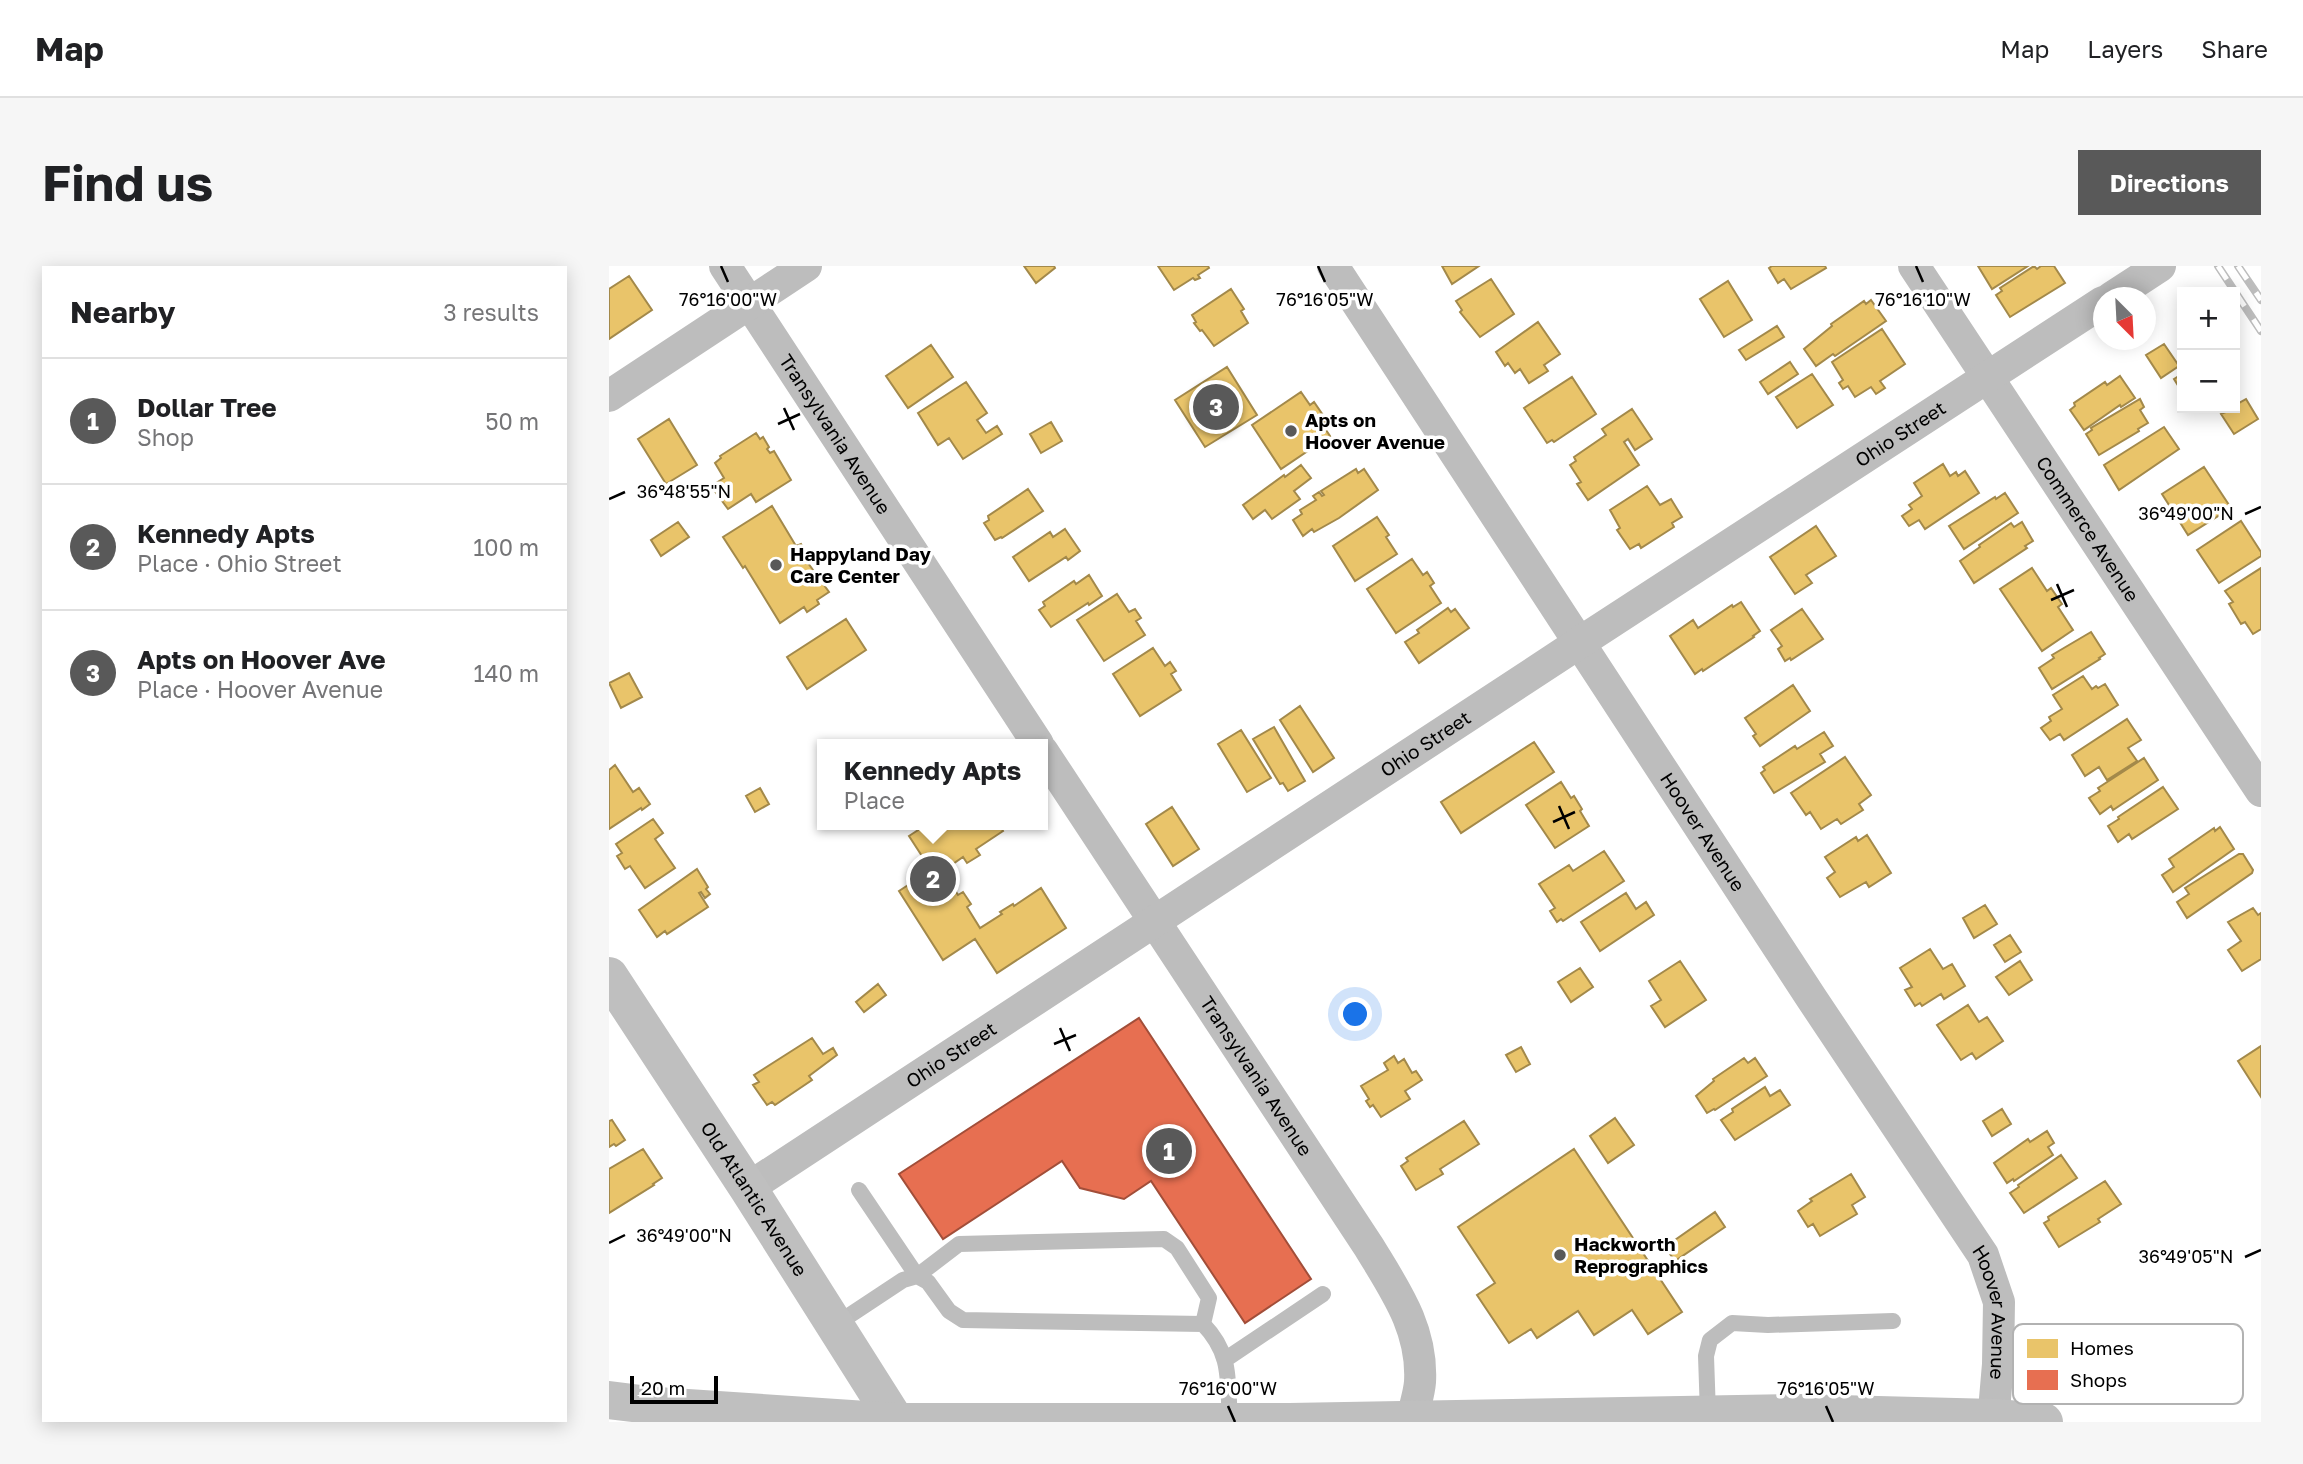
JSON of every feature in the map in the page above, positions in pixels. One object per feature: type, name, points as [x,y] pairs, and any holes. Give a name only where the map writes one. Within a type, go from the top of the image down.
[{"type":"main road","name":"Old Atlantic Avenue","points":[[609,976],[897,1422]]},
{"type":"main road","points":[[609,1400],[657,1414],[897,1422],[1289,1422],[1799,1413],[2044,1422]]},
{"type":"street","name":"Transylvania Avenue","points":[[725,266],[1035,739]]},
{"type":"street","points":[[609,396],[806,266]]},
{"type":"street","name":"Hoover Avenue","points":[[1333,266],[1983,1255],[1999,1302],[1994,1420]]},
{"type":"street","name":"Commerce Avenue","points":[[1914,266],[2261,791]]},
{"type":"street","points":[[2128,287],[2159,266]]},
{"type":"street","name":"Ohio Street","points":[[748,1188],[2093,308]]},
{"type":"street","name":"Transylvania Avenue","points":[[1048,760],[1369,1247],[1402,1302],[1412,1322],[1420,1383],[1412,1420]]},
{"type":"lane","points":[[859,1190],[917,1276],[928,1282],[949,1311],[963,1320],[1203,1324],[1216,1338],[1226,1359],[1230,1422]]},
{"type":"lane","points":[[835,1325],[903,1280],[917,1276],[959,1244],[1164,1239],[1177,1248],[1209,1298],[1203,1324]]},
{"type":"lane","points":[[1226,1359],[1324,1294]]},
{"type":"lane","points":[[1709,1415],[1706,1356],[1710,1340],[1732,1323],[1768,1325],[1893,1321]]},
{"type":"building: Homes","points":[[1024,266],[1054,266],[1055,268],[1036,283]]},
{"type":"building: Homes","points":[[1158,266],[1209,268],[1198,275],[1200,278],[1193,278],[1174,290]]},
{"type":"building: Homes","points":[[1442,266],[1479,266],[1452,284]]},
{"type":"building: Homes","points":[[1978,266],[2028,266],[1992,289]]},
{"type":"building: Homes","points":[[2034,266],[2037,269],[2041,266],[2054,266],[2065,283],[2010,317],[1996,295],[2002,291],[2000,288]]},
{"type":"building: Homes","points":[[1769,268],[1826,268],[1791,289],[1784,279],[1778,283]]},
{"type":"building: Homes","points":[[629,276],[652,310],[609,339],[609,289]]},
{"type":"building: Homes","points":[[1491,279],[1514,314],[1480,337],[1460,312],[1462,310],[1456,301]]},
{"type":"building: Homes","points":[[1728,281],[1752,320],[1724,337],[1700,299]]},
{"type":"building: Homes","points":[[1231,289],[1244,309],[1241,311],[1248,323],[1214,346],[1194,323],[1196,322],[1192,315]]},
{"type":"building: Homes","points":[[1871,300],[1886,321],[1816,366],[1804,349],[1832,326],[1831,324],[1864,301],[1866,304]]},
{"type":"building: Homes","points":[[1538,322],[1560,354],[1544,365],[1548,371],[1529,383],[1520,369],[1515,373],[1508,363],[1505,366],[1496,352]]},
{"type":"building: Homes","points":[[1777,326],[1784,337],[1746,360],[1739,350]]},
{"type":"building: Homes","points":[[1882,329],[1905,364],[1880,381],[1885,388],[1876,394],[1871,387],[1855,397],[1848,386],[1843,389],[1839,383],[1843,380],[1832,362]]},
{"type":"building: Homes","points":[[2164,344],[2177,363],[2177,367],[2161,378],[2146,355]]},
{"type":"building: Homes","points":[[931,345],[953,377],[908,408],[886,376]]},
{"type":"building: Homes","points":[[1790,362],[1798,374],[1768,394],[1760,382]]},
{"type":"building: Homes","points":[[1227,367],[1257,415],[1205,447],[1175,400]]},
{"type":"building: Homes","points":[[1812,374],[1833,405],[1797,428],[1776,397]]},
{"type":"building: Homes","points":[[2120,376],[2135,398],[2084,430],[2070,410],[2075,406],[2074,403],[2105,382],[2107,385]]},
{"type":"building: Homes","points":[[1572,377],[1596,414],[1554,442],[1552,440],[1547,443],[1524,408]]},
{"type":"building: Homes","points":[[966,382],[987,413],[977,420],[986,433],[997,426],[1002,434],[963,459],[949,438],[938,445],[918,413]]},
{"type":"building: Homes","name":"Apts on Hoover Avenue","points":[[1301,392],[1310,405],[1314,402],[1327,421],[1322,424],[1330,436],[1281,469],[1252,425]]},
{"type":"building: Homes","points":[[2140,399],[2144,407],[2140,410],[2148,423],[2099,455],[2086,434],[2091,428]]},
{"type":"building: Homes","points":[[2246,399],[2258,419],[2234,434],[2221,414],[2240,413],[2240,402]]},
{"type":"building: Homes","points":[[1632,409],[1652,439],[1635,450],[1628,439],[1624,442],[1639,465],[1588,500],[1577,484],[1581,482],[1570,465],[1576,461],[1574,457],[1606,435],[1602,429]]},
{"type":"building: Homes","points":[[669,419],[697,465],[666,484],[638,439]]},
{"type":"building: Homes","points":[[1051,422],[1062,441],[1041,453],[1030,434]]},
{"type":"building: Homes","points":[[2164,427],[2179,449],[2119,490],[2104,465]]},
{"type":"building: Homes","points":[[756,433],[760,439],[763,437],[770,453],[774,451],[791,480],[756,502],[751,494],[728,509],[714,490],[713,485],[724,478],[715,463],[720,456]]},
{"type":"building: Homes","points":[[1943,464],[1950,476],[1956,472],[1958,476],[1965,471],[1979,493],[1925,529],[1919,520],[1909,526],[1902,516],[1912,509],[1909,505],[1922,496],[1914,483]]},
{"type":"building: Homes","points":[[1301,465],[1311,478],[1294,491],[1300,499],[1272,519],[1265,510],[1253,519],[1243,505]]},
{"type":"building: Homes","points":[[2204,467],[2231,508],[2188,535],[2162,494]]},
{"type":"building: Homes","points":[[1356,469],[1358,473],[1364,469],[1378,490],[1339,518],[1314,532],[1312,529],[1303,536],[1293,520],[1302,514],[1300,510],[1316,500],[1313,496],[1319,492],[1324,495],[1321,491]]},
{"type":"building: Homes","points":[[1647,486],[1660,505],[1671,499],[1682,517],[1672,523],[1674,527],[1641,548],[1639,544],[1630,549],[1617,530],[1620,528],[1610,510]]},
{"type":"building: Homes","points":[[1028,489],[1043,511],[995,540],[984,523],[989,520],[988,516]]},
{"type":"building: Homes","points":[[2005,493],[2018,513],[1964,549],[1949,526]]},
{"type":"building: Homes","name":"Happyland Day Care Center","points":[[772,506],[796,546],[801,544],[804,549],[800,552],[829,592],[817,600],[819,604],[807,612],[804,607],[780,623],[745,566],[743,568],[723,537]]},
{"type":"building: Homes","points":[[1377,517],[1397,554],[1355,581],[1333,546]]},
{"type":"building: Homes","points":[[2241,521],[2261,556],[2219,583],[2197,550]]},
{"type":"building: Homes","points":[[678,522],[689,537],[661,556],[651,540]]},
{"type":"building: Homes","points":[[2022,522],[2033,541],[2025,546],[2027,548],[1974,583],[1960,561],[2011,523],[2014,527]]},
{"type":"building: Homes","points":[[1816,526],[1836,556],[1806,575],[1812,583],[1795,594],[1770,557]]},
{"type":"building: Homes","points":[[1065,529],[1080,551],[1029,581],[1013,557],[1050,532],[1053,537]]},
{"type":"building: Homes","points":[[1412,559],[1423,575],[1427,572],[1434,583],[1430,586],[1441,603],[1396,633],[1367,589]]},
{"type":"building: Homes","points":[[2032,568],[2047,591],[2051,588],[2062,604],[2058,607],[2073,630],[2042,651],[2000,589]]},
{"type":"building: Homes","points":[[2261,568],[2261,629],[2253,634],[2245,622],[2241,624],[2229,604],[2233,602],[2225,591]]},
{"type":"building: Homes","points":[[1089,575],[1102,596],[1051,627],[1039,610],[1045,606],[1043,602],[1074,581],[1076,584]]},
{"type":"building: Homes","points":[[1117,594],[1129,612],[1135,609],[1141,618],[1136,621],[1145,635],[1104,661],[1077,620]]},
{"type":"building: Homes","points":[[1741,602],[1760,631],[1695,674],[1670,636],[1693,620],[1698,628]]},
{"type":"building: Homes","points":[[1448,608],[1451,612],[1455,609],[1469,628],[1419,663],[1405,642]]},
{"type":"building: Homes","points":[[1802,609],[1823,639],[1791,660],[1790,658],[1785,661],[1778,649],[1782,646],[1771,630]]},
{"type":"building: Homes","points":[[846,619],[866,650],[807,689],[787,657]]},
{"type":"building: Homes","points":[[2091,632],[2105,654],[2052,689],[2039,668],[2054,658],[2052,655]]},
{"type":"building: Homes","points":[[1153,648],[1165,666],[1170,662],[1176,671],[1171,674],[1181,690],[1140,716],[1113,674]]},
{"type":"building: Homes","points":[[629,673],[642,697],[621,708],[609,683]]},
{"type":"building: Homes","points":[[2083,676],[2092,689],[2105,684],[2118,705],[2064,740],[2060,734],[2050,740],[2041,728],[2051,721],[2049,717],[2062,709],[2053,695]]},
{"type":"building: Homes","points":[[1793,685],[1810,711],[1760,746],[1753,736],[1756,734],[1745,718]]},
{"type":"building: Homes","points":[[1300,706],[1334,758],[1313,772],[1280,720]]},
{"type":"building: Homes","points":[[2127,719],[2141,740],[2128,748],[2137,761],[2107,780],[2099,767],[2085,776],[2072,755]]},
{"type":"building: Homes","points":[[1274,727],[1305,781],[1288,791],[1283,783],[1280,784],[1253,739]]},
{"type":"building: Homes","points":[[1241,730],[1271,778],[1247,792],[1218,744]]},
{"type":"building: Homes","points":[[1824,732],[1833,746],[1820,754],[1825,762],[1774,793],[1761,773],[1765,770],[1763,767],[1795,746],[1797,749]]},
{"type":"building: Homes","points":[[1534,742],[1554,772],[1461,833],[1441,802]]},
{"type":"building: Homes","points":[[1845,757],[1871,795],[1859,804],[1863,810],[1841,824],[1837,819],[1821,829],[1810,812],[1806,815],[1791,793]]},
{"type":"building: Homes","points":[[2144,758],[2158,780],[2113,810],[2111,806],[2100,814],[2089,798],[2100,791],[2098,788]]},
{"type":"building: Homes","points":[[615,765],[633,792],[639,788],[650,804],[609,829],[609,770]]},
{"type":"building: Homes","points":[[1561,782],[1571,798],[1574,796],[1589,826],[1555,848],[1526,805]]},
{"type":"building: Homes","points":[[2163,787],[2178,809],[2132,839],[2129,834],[2118,842],[2108,826]]},
{"type":"building: Homes","points":[[760,788],[769,804],[755,812],[746,796]]},
{"type":"building: Homes","points":[[1172,807],[1199,849],[1173,866],[1146,824]]},
{"type":"building: Homes","points":[[653,819],[663,833],[655,839],[675,868],[645,888],[630,866],[625,869],[617,856],[622,853],[616,844]]},
{"type":"building: Homes","points":[[2220,827],[2234,849],[2173,892],[2162,875],[2174,867],[2169,859],[2214,828],[2215,831]]},
{"type":"building: Homes","points":[[918,830],[1002,830],[976,849],[980,855],[967,863],[963,857],[943,871],[958,895],[963,892],[971,904],[967,907],[980,928],[1002,914],[1000,912],[1041,888],[1066,928],[997,973],[975,939],[943,960],[899,891],[931,870],[909,836]]},
{"type":"building: Homes","points":[[1867,835],[1891,873],[1869,887],[1866,882],[1840,897],[1827,878],[1835,872],[1825,857],[1856,837],[1858,841]]},
{"type":"building: Homes","points":[[1604,851],[1624,881],[1563,921],[1561,919],[1557,922],[1550,911],[1555,908],[1539,884],[1569,865],[1573,871]]},
{"type":"building: Homes","points":[[2243,854],[2253,870],[2252,873],[2187,918],[2177,902],[2189,894],[2185,888]]},
{"type":"building: Homes","points":[[697,869],[708,887],[706,889],[710,894],[705,898],[699,893],[708,907],[667,934],[665,931],[657,937],[639,910]]},
{"type":"building: Homes","points":[[1626,893],[1636,909],[1646,902],[1654,915],[1600,951],[1581,922]]},
{"type":"building: Homes","points":[[1985,905],[1997,924],[1974,938],[1963,918]]},
{"type":"building: Homes","points":[[2253,908],[2258,915],[2261,913],[2261,959],[2242,971],[2228,950],[2241,941],[2228,922]]},
{"type":"building: Homes","points":[[2010,935],[2021,952],[2005,962],[1994,945]]},
{"type":"building: Homes","points":[[1930,949],[1943,969],[1952,964],[1965,986],[1944,999],[1941,994],[1922,1006],[1920,1003],[1915,1006],[1905,990],[1912,987],[1900,968]]},
{"type":"building: Homes","points":[[1680,961],[1706,1000],[1665,1027],[1651,1006],[1661,1000],[1649,981]]},
{"type":"building: Homes","points":[[2020,961],[2032,980],[2009,995],[1996,977]]},
{"type":"building: Homes","points":[[1580,968],[1593,987],[1571,1002],[1558,982]]},
{"type":"building: Homes","points":[[878,984],[886,995],[864,1012],[856,1002]]},
{"type":"building: Homes","points":[[1968,1005],[1979,1022],[1987,1017],[2003,1041],[1976,1059],[1972,1053],[1961,1060],[1937,1025]]},
{"type":"building: Homes","points":[[812,1038],[823,1054],[833,1048],[837,1055],[809,1076],[812,1080],[775,1105],[772,1102],[767,1105],[753,1085],[759,1082],[754,1075]]},
{"type":"building: Homes","points":[[2261,1046],[2261,1097],[2238,1061]]},
{"type":"building: Homes","points":[[1521,1047],[1530,1064],[1516,1072],[1506,1055]]},
{"type":"building: Homes","points":[[1394,1056],[1398,1063],[1404,1059],[1412,1073],[1416,1071],[1422,1080],[1405,1091],[1410,1099],[1381,1117],[1373,1105],[1370,1107],[1366,1101],[1369,1099],[1361,1086],[1388,1070],[1384,1063]]},
{"type":"building: Homes","points":[[1744,1058],[1748,1063],[1755,1058],[1767,1076],[1707,1113],[1696,1096],[1714,1081],[1713,1079]]},
{"type":"building: Homes","points":[[1765,1087],[1770,1096],[1780,1090],[1790,1105],[1735,1140],[1721,1120],[1733,1112],[1732,1109]]},
{"type":"building: Homes","points":[[2002,1109],[2011,1124],[1992,1136],[1983,1121]]},
{"type":"building: Homes","points":[[1615,1118],[1634,1145],[1608,1163],[1590,1136]]},
{"type":"building: Homes","points":[[612,1120],[625,1140],[609,1147],[609,1121]]},
{"type":"building: Homes","points":[[1464,1121],[1479,1144],[1440,1169],[1443,1174],[1416,1190],[1401,1166],[1408,1161],[1406,1158]]},
{"type":"building: Homes","points":[[2047,1131],[2054,1143],[2048,1147],[2053,1155],[2007,1183],[1994,1163],[2028,1139],[2030,1142]]},
{"type":"building: Homes","points":[[643,1149],[662,1178],[609,1213],[609,1169]]},
{"type":"building: Homes","name":"Hackworth Reprographics","points":[[1574,1149],[1682,1312],[1648,1334],[1632,1310],[1594,1335],[1578,1311],[1537,1338],[1531,1329],[1509,1343],[1477,1295],[1495,1283],[1458,1227]]},
{"type":"building: Homes","points":[[2061,1155],[2077,1178],[2024,1213],[2010,1193]]},
{"type":"building: Homes","points":[[1851,1174],[1865,1197],[1852,1205],[1857,1214],[1820,1236],[1813,1224],[1808,1227],[1798,1211],[1812,1201],[1810,1199]]},
{"type":"building: Homes","points":[[2105,1181],[2121,1204],[2098,1219],[2100,1222],[2059,1247],[2044,1223],[2049,1220],[2048,1217]]},
{"type":"building: Homes","points":[[1715,1212],[1725,1227],[1675,1261],[1665,1247]]},
{"type":"building: Shops","points":[[1139,1018],[1311,1279],[1245,1323],[1151,1181],[1124,1199],[1080,1188],[1062,1161],[943,1239],[899,1174]]},
{"type":"railway","points":[[2218,266],[2261,331]]},
{"type":"railway","points":[[2238,266],[2261,300]]},
{"type":"place","name":"Apts on Hoover Ave","points":[[1216,407]]},
{"type":"place","name":"Apts on Hoover Avenue","points":[[1291,431]]},
{"type":"place","name":"Happyland Day Care Center","points":[[776,565]]},
{"type":"place","name":"Kennedy Apts","points":[[933,879]]},
{"type":"place","name":"Dollar Tree","points":[[1169,1151]]},
{"type":"place","name":"Hackworth Reprographics","points":[[1560,1255]]}]
